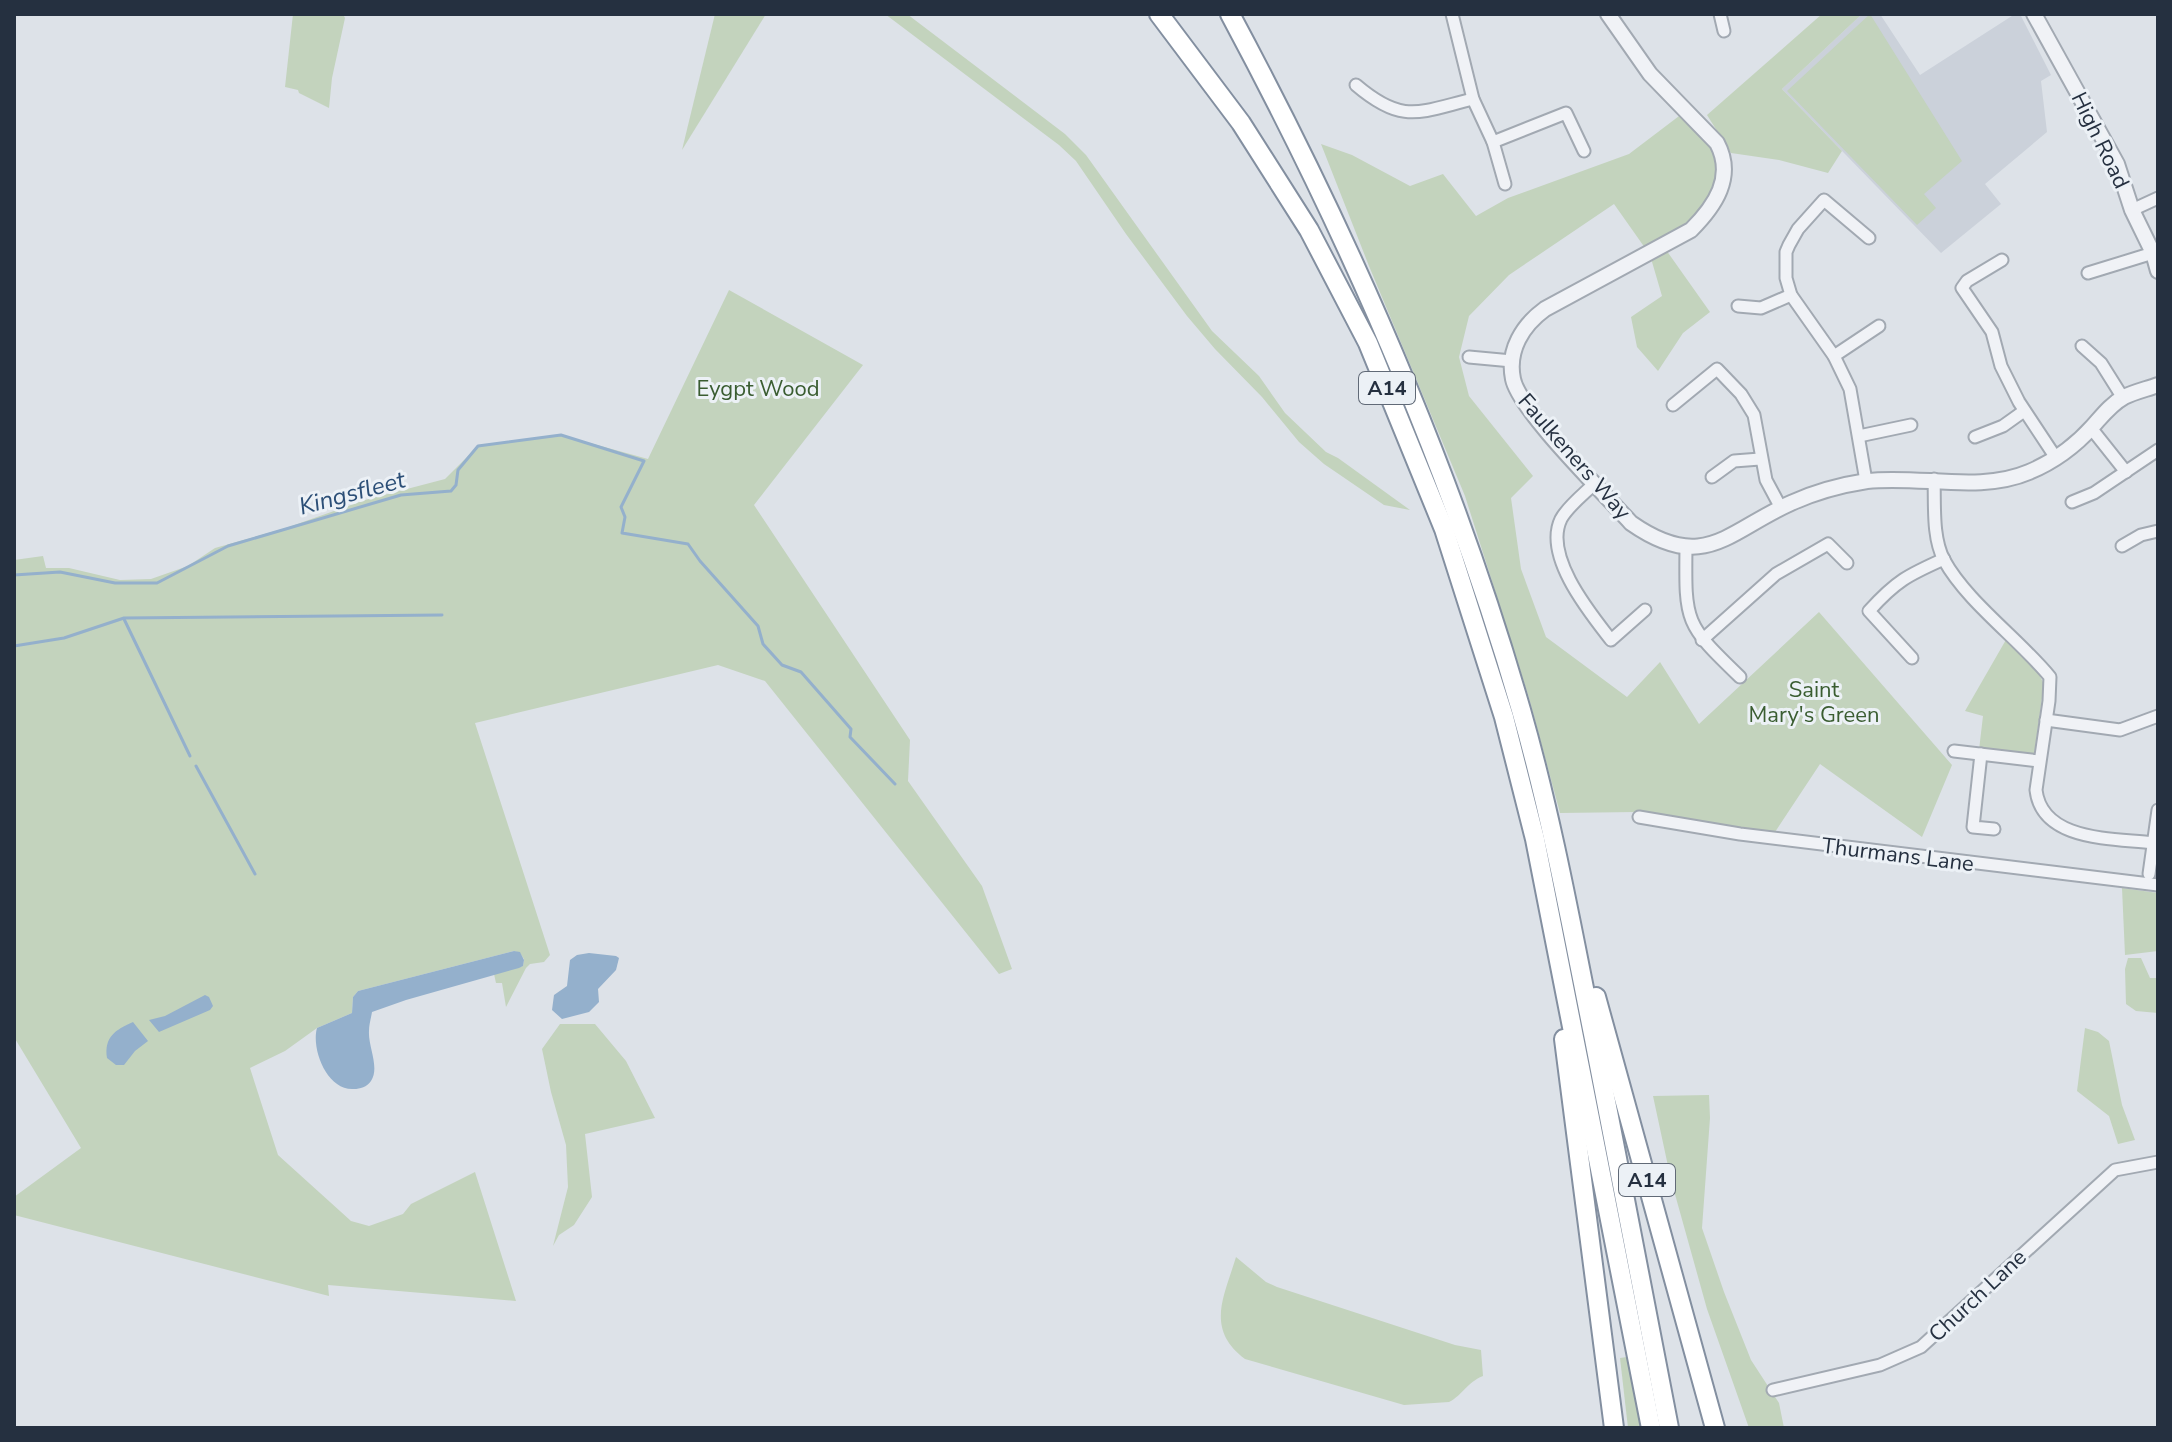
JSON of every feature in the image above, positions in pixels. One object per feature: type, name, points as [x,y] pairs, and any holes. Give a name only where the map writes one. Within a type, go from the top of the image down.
[{"type":"highway","name":"A14","points":[[1159,14],[1218,91],[1276,176],[1316,242],[1368,343],[1444,529],[1504,717],[1535,802]]},
{"type":"highway","name":"A14","points":[[1230,14],[1307,160],[1380,321],[1423,427],[1494,621],[1522,713],[1544,840],[1573,934],[1669,1428]]},
{"type":"highway","name":"A14","points":[[1544,840],[1563,988],[1651,1428]]},
{"type":"highway","name":"A14","points":[[1573,934],[1589,968],[1715,1428]]},
{"type":"highway","name":"A14","points":[[1563,988],[1562,1029],[1614,1428]]},
{"type":"street","points":[[1452,14],[1473,99],[1493,142],[1505,184]]},
{"type":"street","points":[[1469,357],[1512,361],[1518,340],[1528,322],[1545,309],[1691,230],[1709,213],[1721,189],[1723,154],[1717,143],[1650,74],[1608,14]]},
{"type":"street","points":[[1720,14],[1724,31]]},
{"type":"street","name":"High Road","points":[[2034,14],[2117,164],[2132,210],[2153,253],[2158,271]]},
{"type":"street","points":[[1356,85],[1384,105],[1412,114],[1473,99]]},
{"type":"street","points":[[1493,142],[1566,113],[1584,151]]},
{"type":"street","points":[[2132,210],[2158,198]]},
{"type":"street","points":[[1866,481],[1850,389],[1834,356],[1791,295],[1786,278],[1786,252],[1798,229],[1824,200],[1869,238]]},
{"type":"street","points":[[2088,273],[2153,253]]},
{"type":"street","points":[[2002,260],[1967,281],[1962,288],[1992,332],[2001,366],[2024,411],[2056,458]]},
{"type":"street","points":[[1738,306],[1761,308],[1791,295]]},
{"type":"street","points":[[1834,356],[1879,326]]},
{"type":"street","points":[[2082,346],[2101,363],[2123,398]]},
{"type":"street","name":"Faulkeners Way","points":[[1512,361],[1513,379],[1528,408],[1595,483],[1639,528],[1665,542],[1686,547]]},
{"type":"street","points":[[1673,405],[1717,369],[1741,394],[1754,415],[1766,480],[1781,508]]},
{"type":"street","points":[[1740,677],[1702,640],[1688,613],[1686,547],[1723,541],[1781,508],[1815,493],[1866,481],[2000,481],[2028,473],[2056,458],[2123,398],[2158,385]]},
{"type":"street","points":[[1975,437],[2003,426],[2024,411]]},
{"type":"street","points":[[1859,436],[1911,425]]},
{"type":"street","points":[[2091,428],[2126,472]]},
{"type":"street","points":[[2072,502],[2094,493],[2158,450]]},
{"type":"street","points":[[1712,477],[1734,461],[1760,459]]},
{"type":"street","points":[[1934,479],[1937,537],[1944,559],[1984,609],[2050,677],[2037,801],[2053,822],[2072,832],[2153,843]]},
{"type":"street","points":[[1595,483],[1562,517],[1558,530],[1561,560],[1582,602],[1611,640],[1645,610]]},
{"type":"street","points":[[2122,546],[2141,535],[2158,531]]},
{"type":"street","points":[[1702,640],[1776,574],[1828,544],[1847,563]]},
{"type":"street","points":[[1912,658],[1869,611],[1907,575],[1944,559]]},
{"type":"street","points":[[2046,720],[2120,730],[2158,716]]},
{"type":"street","points":[[1954,751],[2039,761]]},
{"type":"street","points":[[1981,754],[1973,827],[1994,829]]},
{"type":"street","points":[[2149,874],[2158,810]]},
{"type":"street","name":"Thurmans Lane","points":[[1639,817],[1738,834],[2158,885]]},
{"type":"street","name":"Church Lane","points":[[1773,1390],[1880,1365],[1921,1347],[2115,1170],[2158,1162]]},
{"type":"shaded area","points":[[1862,14],[1880,14],[1920,75],[2015,14],[2020,14],[2051,75],[2041,81],[2047,132],[1985,184],[2001,204],[1941,253],[1782,89]]},
{"type":"green space","points":[[293,14],[343,14],[345,18],[329,108],[298,90],[285,87]]},
{"type":"green space","points":[[715,14],[766,14],[682,150]]},
{"type":"green space","points":[[885,14],[907,14],[1065,134],[1086,155],[1212,331],[1259,376],[1285,413],[1326,452],[1410,510],[1384,505],[1324,464],[1299,442],[1187,316],[1076,161]]},
{"type":"green space","points":[[1822,14],[1862,14],[1782,89],[1842,151],[1828,173],[1779,160],[1731,153],[1707,115]]},
{"type":"green space","points":[[1870,14],[1962,161],[1924,194],[1936,208],[1917,225],[1787,91]]},
{"type":"green space","name":"Saint Mary's Green","points":[[1687,110],[1723,154],[1716,201],[1664,247],[1710,312],[1683,333],[1658,371],[1637,347],[1631,317],[1662,296],[1650,255],[1614,204],[1509,275],[1469,316],[1459,357],[1469,396],[1533,476],[1511,498],[1521,569],[1546,637],[1627,697],[1660,662],[1699,724],[1819,612],[1952,765],[1922,837],[1820,764],[1773,835],[1636,812],[1560,813],[1529,698],[1465,496],[1321,144],[1352,155],[1410,186],[1443,174],[1476,216],[1508,198],[1629,154]]},
{"type":"green space","name":"Eygpt Wood","points":[[729,290],[863,365],[754,505],[910,740],[908,781],[982,886],[1012,969],[999,974],[765,681],[718,665],[475,723],[550,955],[544,962],[530,964],[526,968],[506,1007],[502,983],[496,983],[494,974],[523,966],[524,959],[514,951],[358,991],[353,997],[352,1013],[317,1028],[285,1051],[250,1068],[278,1155],[351,1221],[369,1226],[403,1214],[411,1204],[475,1172],[516,1301],[328,1285],[329,1296],[14,1215],[14,1197],[81,1148],[14,1037],[14,560],[43,556],[46,568],[69,568],[120,580],[151,579],[188,566],[215,548],[286,528],[365,500],[445,479],[478,446],[561,435],[648,459]]},
{"type":"green space","points":[[2007,638],[2032,661],[2044,684],[2034,755],[1979,750],[1983,716],[1965,711]]},
{"type":"green space","points":[[2122,888],[2158,893],[2158,951],[2125,955]]},
{"type":"green space","points":[[2128,958],[2141,958],[2150,978],[2158,978],[2158,1013],[2136,1011],[2126,1004],[2125,969]]},
{"type":"green space","points":[[560,1024],[595,1024],[626,1061],[655,1118],[585,1134],[592,1197],[574,1225],[559,1235],[553,1246],[568,1187],[566,1145],[542,1049]]},
{"type":"green space","points":[[2085,1028],[2098,1032],[2109,1041],[2122,1105],[2135,1140],[2118,1144],[2109,1116],[2077,1091]]},
{"type":"green space","points":[[1709,1095],[1702,1228],[1751,1360],[1779,1403],[1784,1428],[1749,1428],[1707,1309],[1671,1180],[1653,1096]]},
{"type":"green space","points":[[1236,1257],[1266,1282],[1277,1287],[1455,1345],[1481,1350],[1483,1376],[1449,1402],[1404,1405],[1245,1359],[1233,1348],[1221,1324],[1223,1299]]},
{"type":"green space","points":[[1634,1356],[1648,1428],[1628,1428],[1620,1358]]},
{"type":"water","points":[[520,952],[524,960],[519,968],[372,1012],[369,1037],[374,1070],[368,1085],[344,1088],[323,1067],[316,1047],[317,1028],[352,1013],[353,997],[358,991]]},
{"type":"water","points":[[589,953],[616,956],[619,958],[616,970],[598,989],[599,1002],[589,1012],[562,1019],[552,1010],[554,995],[567,986],[570,960]]},
{"type":"water","points":[[205,995],[213,1006],[210,1010],[159,1032],[149,1020],[165,1016]]},
{"type":"water","points":[[133,1022],[148,1041],[124,1065],[116,1065],[107,1058],[109,1039],[116,1031]]},
{"type":"waterway","name":"Kingsfleet","points":[[14,575],[60,572],[115,583],[157,583],[228,546],[401,495],[451,491],[456,485],[458,470],[478,446],[561,435],[644,461],[621,507],[625,517],[622,533],[688,544],[758,626],[763,644],[782,665],[801,672],[851,729],[850,737],[895,784]]},
{"type":"waterway","points":[[14,646],[64,638],[124,618],[442,615]]},
{"type":"waterway","points":[[124,619],[190,756]]},
{"type":"waterway","points":[[196,766],[255,874]]}]
